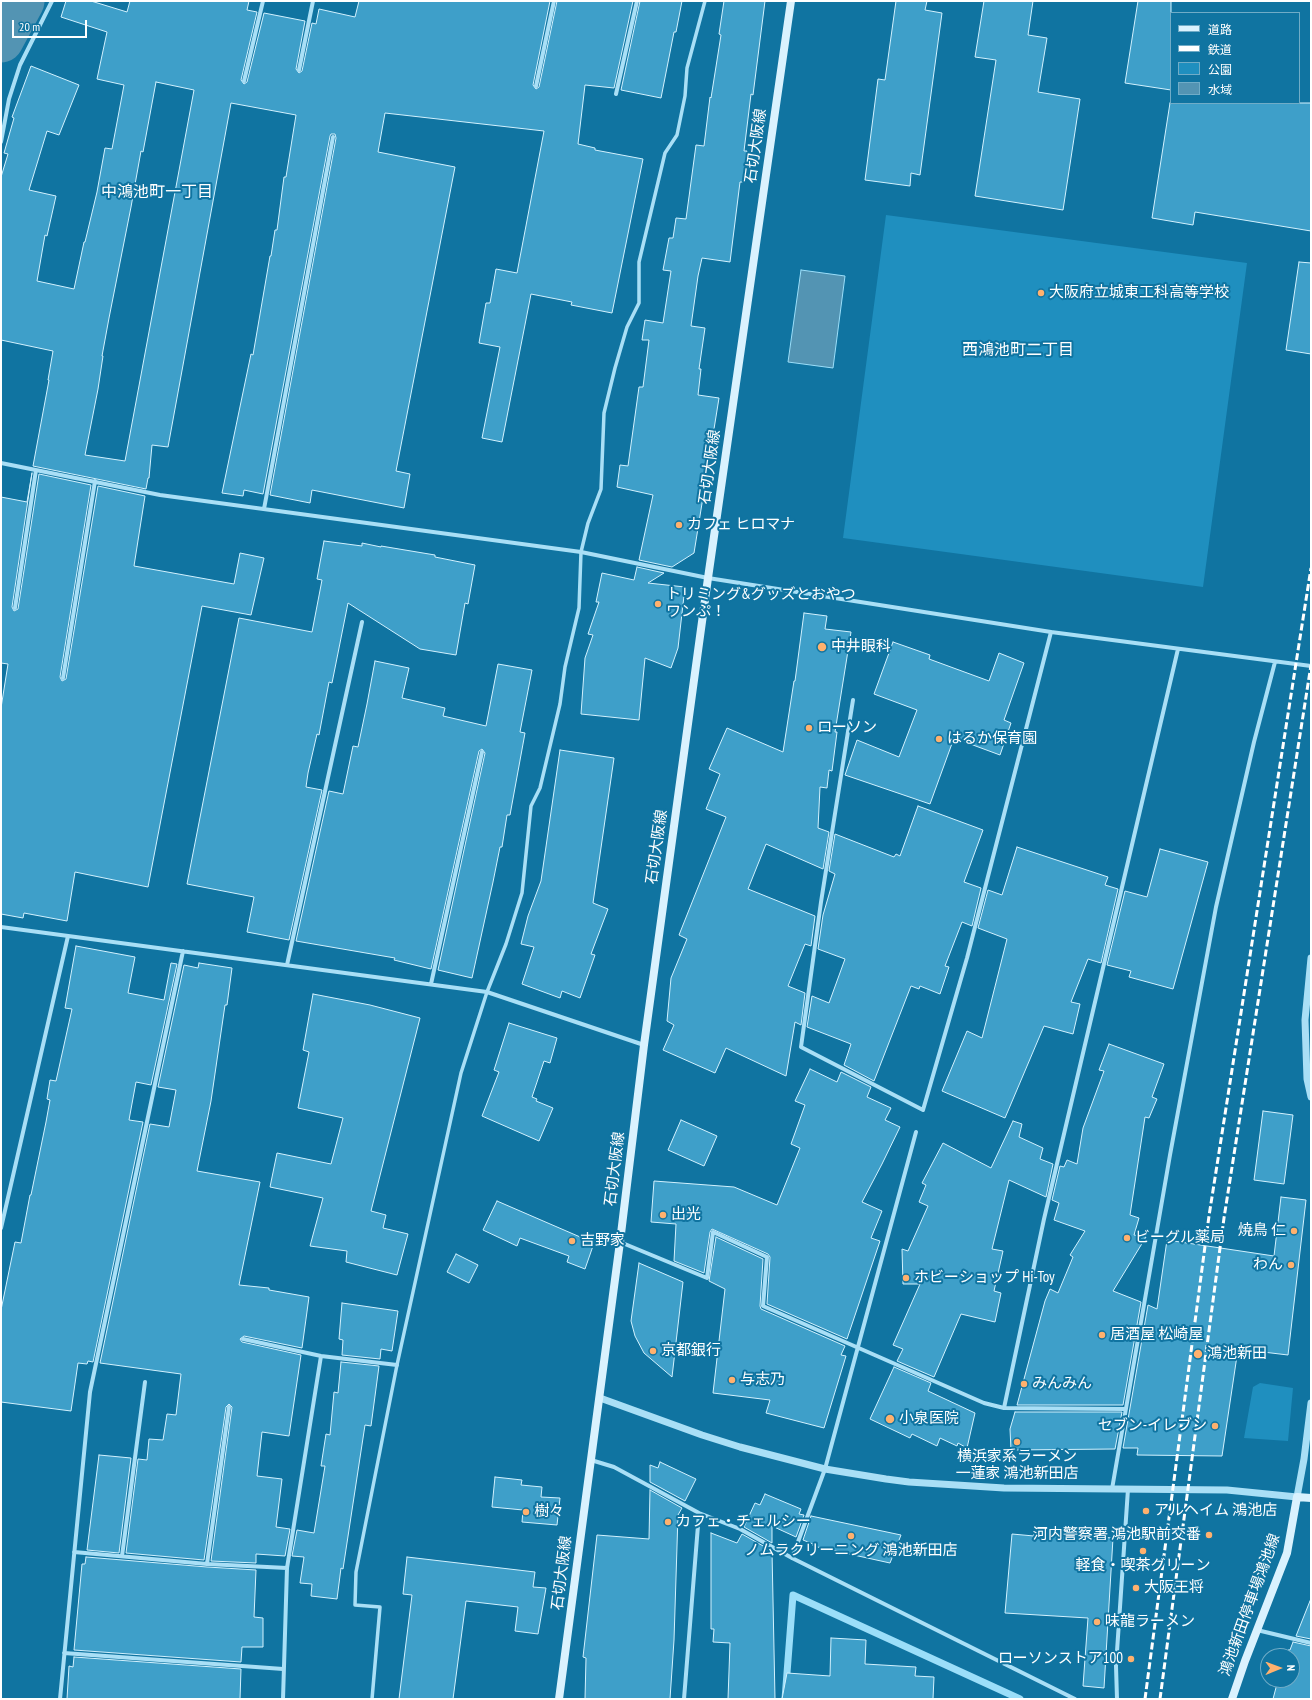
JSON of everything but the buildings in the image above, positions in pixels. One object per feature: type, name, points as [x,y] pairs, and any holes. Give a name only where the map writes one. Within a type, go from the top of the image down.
[{"type":"main road","name":"石切大阪線","points":[[559,1699],[590,1460],[600,1398],[644,1045],[708,578],[791,1]]},
{"type":"main road","points":[[1297,1497],[1311,1498]]},
{"type":"main road","name":"鴻池新田停車場鴻池線","points":[[1232,1699],[1287,1554],[1297,1497]]},
{"type":"street","points":[[1,142],[9,99],[20,65],[52,1]]},
{"type":"street","points":[[244,81],[263,1]]},
{"type":"street","points":[[299,70],[313,1]]},
{"type":"street","points":[[536,86],[554,1]]},
{"type":"street","points":[[616,94],[637,1]]},
{"type":"street","points":[[372,1699],[380,1607],[355,1606],[356,1572],[397,1364],[461,1073],[487,992],[506,944],[522,893],[531,806],[540,788],[560,704],[565,667],[579,608],[581,552],[588,523],[601,489],[604,413],[627,327],[639,304],[639,262],[665,153],[677,135],[685,96],[687,68],[705,1]]},
{"type":"street","points":[[264,509],[333,137]]},
{"type":"street","points":[[1,463],[160,495],[581,552],[708,578],[1051,632],[1311,666]]},
{"type":"street","points":[[15,608],[36,470]]},
{"type":"street","points":[[63,678],[94,481]]},
{"type":"street","points":[[287,965],[362,622]]},
{"type":"street","points":[[853,700],[821,902],[801,1047],[923,1110],[967,958],[1051,632]]},
{"type":"street","points":[[1004,1408],[1044,1219],[1178,649]]},
{"type":"street","points":[[1112,1489],[1170,1154],[1216,907],[1274,662]]},
{"type":"street","points":[[431,984],[482,752]]},
{"type":"street","points":[[1,927],[487,992],[644,1045]]},
{"type":"street","points":[[1,1228],[68,936]]},
{"type":"street","points":[[60,1699],[90,1392],[183,951]]},
{"type":"street","points":[[1311,958],[1305,1027],[1307,1079],[1311,1097]]},
{"type":"street","points":[[792,1558],[825,1469],[916,1132]]},
{"type":"street","points":[[620,1242],[707,1278],[713,1232],[767,1257],[763,1306],[984,1403],[1004,1408],[1126,1409]]},
{"type":"street","points":[[243,1339],[321,1356],[397,1364]]},
{"type":"street","points":[[283,1699],[287,1568],[321,1356]]},
{"type":"street","points":[[122,1556],[145,1382]]},
{"type":"street","points":[[600,1398],[702,1436],[825,1469],[886,1479],[929,1484],[1033,1489],[1227,1490],[1297,1497],[1304,1459],[1311,1403]]},
{"type":"street","points":[[207,1564],[229,1407]]},
{"type":"street","points":[[590,1460],[614,1467],[699,1513],[740,1529],[792,1558],[1075,1699]]},
{"type":"street","points":[[1117,1699],[1116,1666],[1128,1489]]},
{"type":"street","points":[[684,1699],[699,1513]]},
{"type":"street","points":[[74,1552],[207,1564],[287,1568]]},
{"type":"street","points":[[1257,1630],[1311,1643]]},
{"type":"street","points":[[64,1654],[283,1669]]},
{"type":"green space","points":[[886,215],[1247,263],[1203,587],[843,538]]},
{"type":"green space","points":[[1260,1383],[1293,1388],[1288,1441],[1244,1438],[1253,1387]]},
{"type":"water","points":[[801,270],[845,276],[833,368],[788,362]]},
{"type":"waterway","points":[[1,40],[22,1]]},
{"type":"waterway","points":[[785,1699],[793,1595],[1020,1699]]},
{"type":"railway","points":[[1145,1699],[1209,1216],[1311,568]]},
{"type":"railway","points":[[1160,1699],[1224,1218],[1311,665]]},
{"type":"place","name":"大阪府立城東工科高等学校","points":[[1041,293]]},
{"type":"place","name":"カフェ ヒロマナ","points":[[679,525]]},
{"type":"place","name":"トリミング&グッズとおやつ ワンぷ！","points":[[658,604]]},
{"type":"place","name":"中井眼科","points":[[822,647]]},
{"type":"place","name":"ローソン","points":[[809,728]]},
{"type":"place","name":"はるか保育園","points":[[939,739]]},
{"type":"place","name":"出光","points":[[663,1215]]},
{"type":"place","name":"焼鳥 仁","points":[[1294,1231]]},
{"type":"place","name":"ビーグル薬局","points":[[1127,1238]]},
{"type":"place","name":"吉野家","points":[[572,1241]]},
{"type":"place","name":"わん","points":[[1291,1265]]},
{"type":"place","name":"ホビーショップ Hi-Toy","points":[[906,1278]]},
{"type":"place","name":"居酒屋 松崎屋","points":[[1102,1335]]},
{"type":"place","name":"京都銀行","points":[[653,1351]]},
{"type":"place","name":"鴻池新田","points":[[1198,1354]]},
{"type":"place","name":"与志乃","points":[[732,1380]]},
{"type":"place","name":"みんみん","points":[[1024,1384]]},
{"type":"place","name":"小泉医院","points":[[890,1419]]},
{"type":"place","name":"セブン-イレブン","points":[[1215,1426]]},
{"type":"place","name":"横浜家系ラーメン 一蓮家 鴻池新田店","points":[[1017,1442]]},
{"type":"place","name":"アルヘイム 鴻池店","points":[[1146,1511]]},
{"type":"place","name":"樹々","points":[[526,1512]]},
{"type":"place","name":"カフェ・チェルシー","points":[[668,1522]]},
{"type":"place","name":"河内警察署 鴻池駅前交番","points":[[1209,1535]]},
{"type":"place","name":"ノムラクリーニング 鴻池新田店","points":[[851,1536]]},
{"type":"place","name":"軽食・喫茶グリーン","points":[[1143,1551]]},
{"type":"place","name":"大阪王将","points":[[1136,1588]]},
{"type":"place","name":"味龍ラーメン","points":[[1097,1622]]},
{"type":"place","name":"ローソンストア100","points":[[1131,1659]]},
{"type":"district","name":"中鴻池町一丁目","points":[[157,192]]},
{"type":"district","name":"西鴻池町二丁目","points":[[1018,350]]}]
